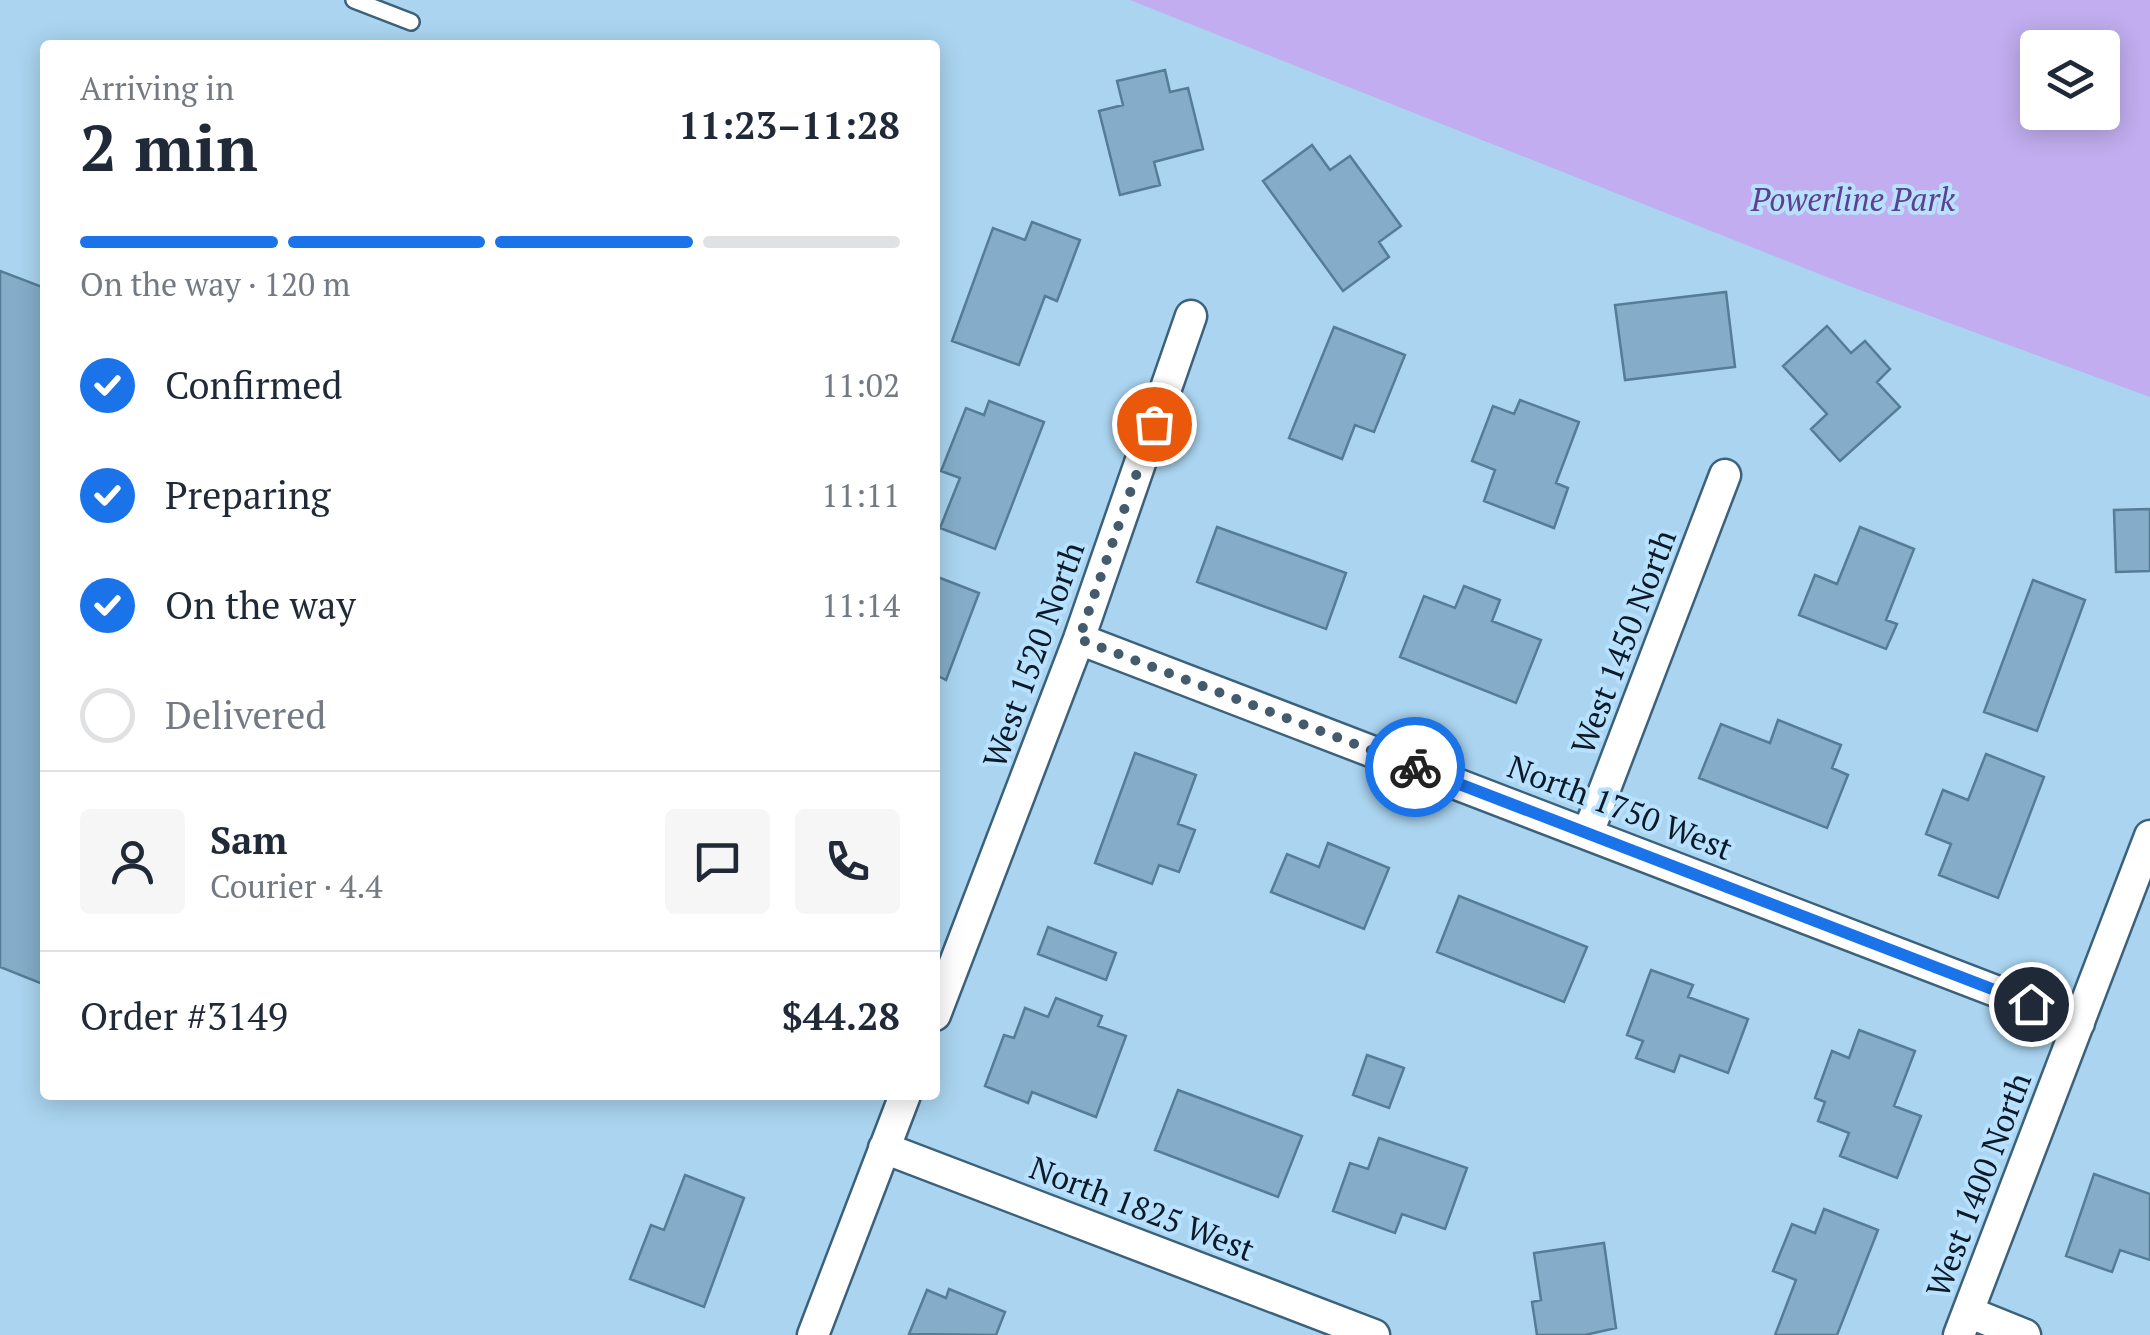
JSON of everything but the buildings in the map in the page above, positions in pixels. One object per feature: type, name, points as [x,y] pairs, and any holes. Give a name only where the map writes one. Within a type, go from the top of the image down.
[{"type":"street","name":"West 1520 North","points":[[940,1002],[1079,639],[1191,316]]},
{"type":"street","name":"West 1450 North","points":[[1588,833],[1725,475]]},
{"type":"street","name":"North 1750 West","points":[[1079,639],[2079,1022]]},
{"type":"street","name":"West 1400 North","points":[[1963,1324],[2150,836]]},
{"type":"street","points":[[813,1335],[902,1100]]},
{"type":"street","name":"North 1825 West","points":[[884,1148],[1374,1335]]},
{"type":"street","points":[[1963,1324],[2026,1335]]},
{"type":"lane","points":[[354,0],[411,22]]},
{"type":"green space","name":"Powerline Park","points":[[1130,0],[2150,0],[2150,397],[1852,287]]},
{"type":"way so far","points":[[1154,424],[1079,639],[1415,767]]},
{"type":"route","points":[[1415,767],[2031,1004]]}]
